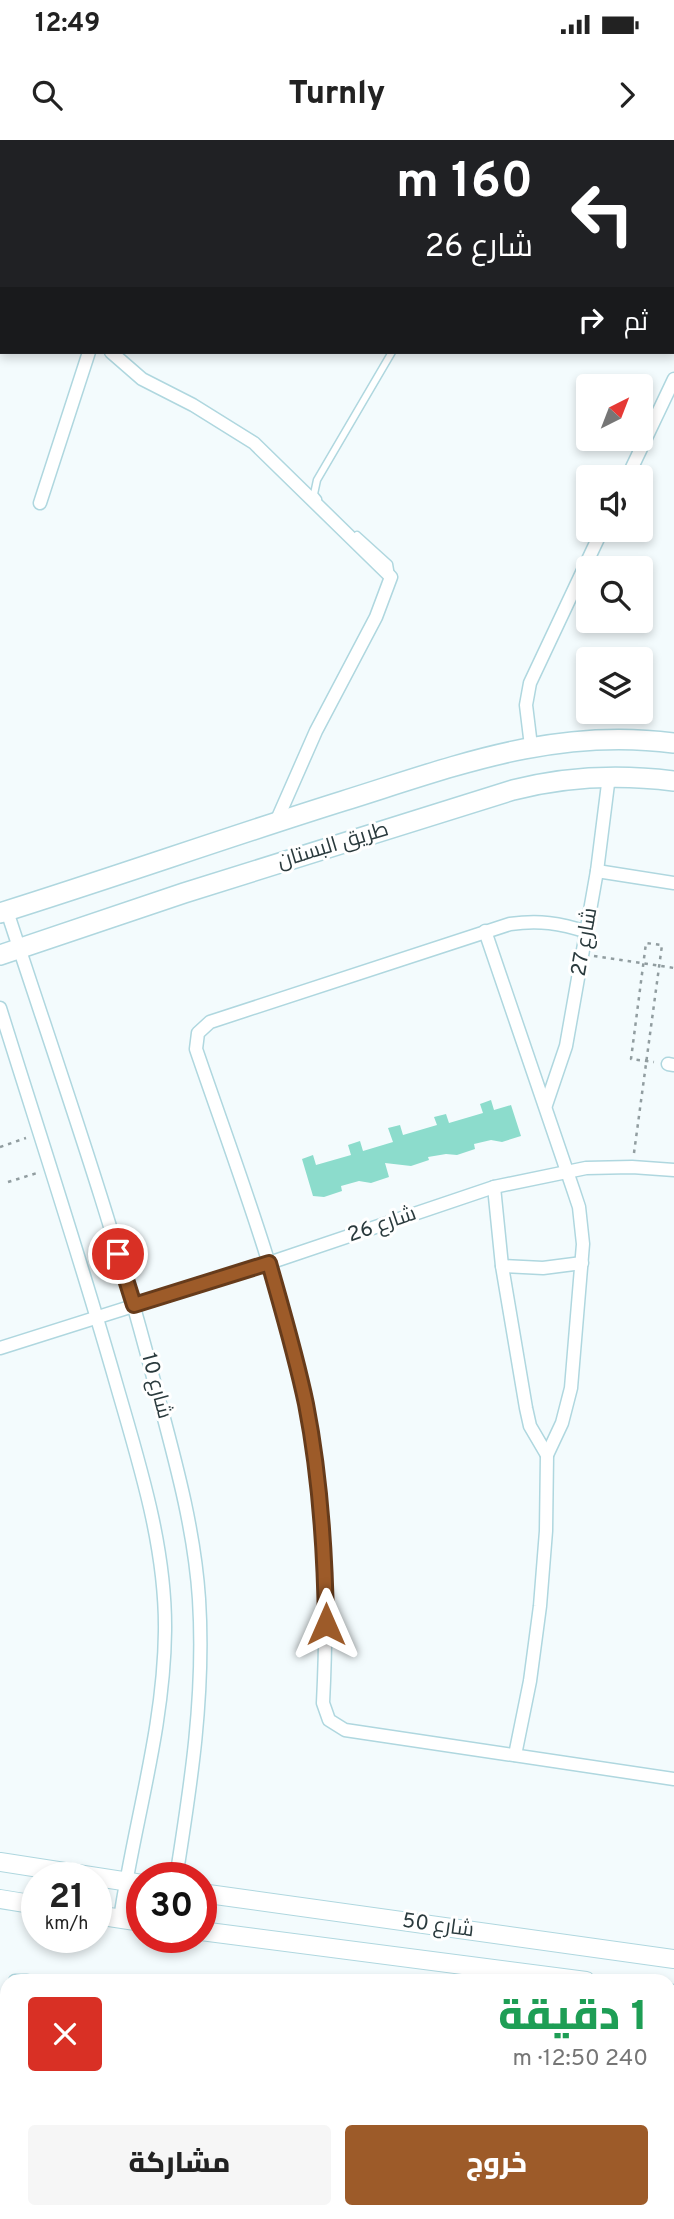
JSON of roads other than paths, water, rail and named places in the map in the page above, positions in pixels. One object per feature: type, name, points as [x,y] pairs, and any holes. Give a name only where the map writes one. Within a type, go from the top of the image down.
[{"type":"main road","name":"طريق البستان","points":[[3,912],[466,762],[531,746],[579,740],[617,739],[674,743]]},
{"type":"main road","name":"طريق البستان","points":[[9,952],[184,893],[513,790],[562,779],[609,776],[674,781]]},
{"type":"street","points":[[40,503],[88,354]]},
{"type":"street","points":[[113,354],[142,379],[193,405],[254,443],[391,578],[376,617],[316,731],[276,822]]},
{"type":"street","points":[[633,465],[674,379]]},
{"type":"street","points":[[531,746],[526,705],[530,683],[596,542]]},
{"type":"street","name":"شارع 27","points":[[546,1105],[566,1046],[597,871],[609,776]]},
{"type":"street","points":[[597,871],[674,883]]},
{"type":"street","name":"شارع 10","points":[[3,912],[9,952],[134,1305],[181,1481],[199,1596],[201,1673],[196,1750],[178,1862]]},
{"type":"street","points":[[587,932],[562,923],[536,921],[485,931],[210,1022],[198,1033],[196,1049],[269,1263],[300,1379],[316,1464],[326,1584],[325,1712],[336,1727],[345,1730],[674,1779]]},
{"type":"street","points":[[485,931],[546,1105],[582,1225],[582,1263],[571,1388],[562,1423],[547,1455],[546,1531],[540,1606],[530,1681],[515,1755]]},
{"type":"street","name":"شارع 10","points":[[0,1008],[97,1316],[141,1473],[157,1545],[164,1601],[164,1657],[159,1714],[137,1862]]},
{"type":"street","name":"شارع 26","points":[[0,1348],[269,1263],[494,1187],[586,1168],[674,1170]]},
{"type":"street","points":[[494,1187],[502,1266],[530,1426],[547,1455]]},
{"type":"street","points":[[502,1266],[542,1268],[582,1263]]},
{"type":"street","points":[[0,1862],[126,1881]]},
{"type":"street","name":"شارع 50","points":[[217,1894],[674,1959]]},
{"type":"street","points":[[0,1899],[21,1902]]},
{"type":"street","name":"شارع 10","points":[[120,1919],[126,1903]]},
{"type":"street","points":[[112,1918],[126,1920]]},
{"type":"street","name":"شارع 50","points":[[217,1933],[522,1974]]},
{"type":"lane","points":[[390,354],[317,480],[314,494],[329,512],[389,564],[392,570],[391,578]]}]
